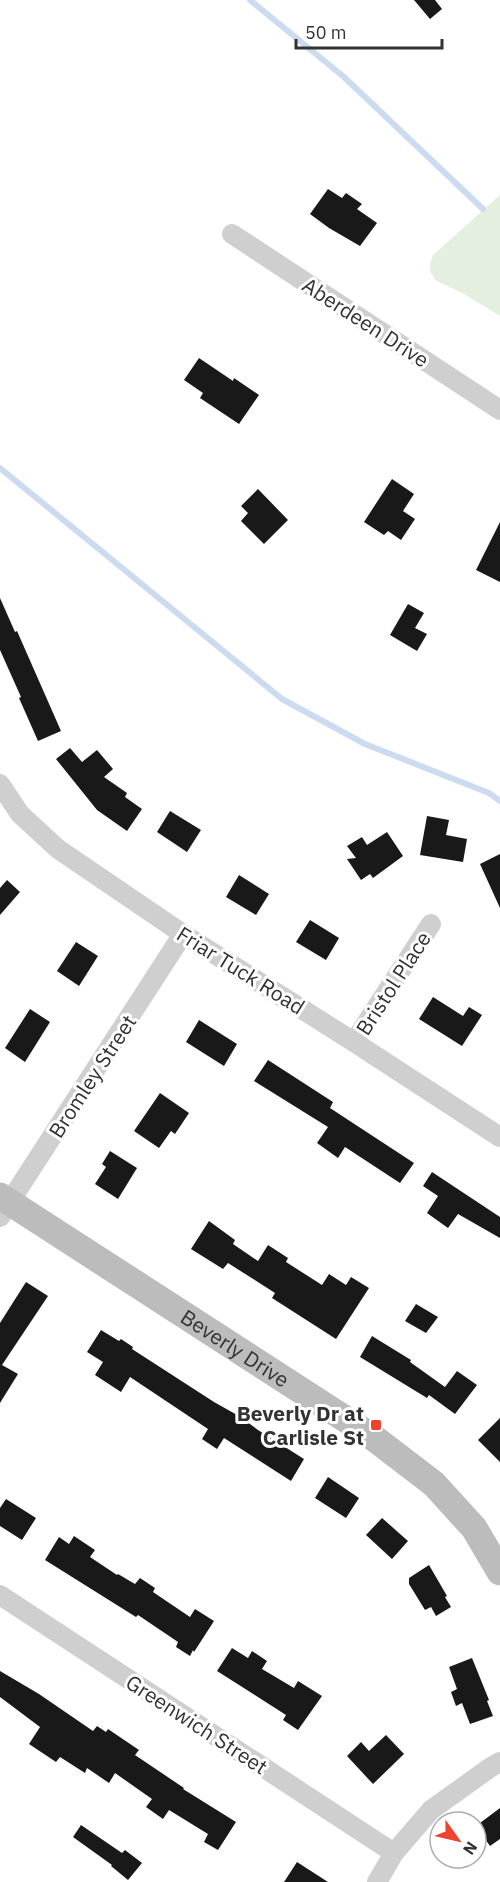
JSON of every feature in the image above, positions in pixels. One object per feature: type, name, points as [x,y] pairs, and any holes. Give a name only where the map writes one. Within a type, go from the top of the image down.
[{"type":"street","name":"Aberdeen Drive","points":[[232,234],[500,410]]},
{"type":"street","name":"Friar Tuck Road","points":[[0,784],[20,814],[58,849],[183,934],[500,1137]]},
{"type":"street","name":"Bristol Place","points":[[354,1042],[431,924]]},
{"type":"street","name":"Bromley Street","points":[[3,1205],[183,934]]},
{"type":"street","name":"Beverly Drive","points":[[3,1205],[370,1435],[434,1484],[474,1528],[500,1572]]},
{"type":"street","name":"Greenwich Street","points":[[0,1596],[394,1853]]},
{"type":"street","points":[[377,1882],[394,1853],[431,1810],[500,1762]]},
{"type":"green space","points":[[500,195],[500,316],[464,294],[435,280],[430,271],[430,263],[433,255]]},
{"type":"building","points":[[414,0],[435,0],[442,9],[430,19]]},
{"type":"building","points":[[328,189],[342,198],[346,193],[362,204],[357,209],[377,223],[360,246],[310,214]]},
{"type":"building","points":[[199,358],[259,395],[239,424],[200,398],[203,393],[184,380]]},
{"type":"building","points":[[392,479],[414,494],[403,511],[415,519],[401,540],[388,531],[384,535],[364,522]]},
{"type":"building","points":[[258,489],[288,520],[264,544],[241,521],[248,513],[241,506]]},
{"type":"building","points":[[500,522],[500,582],[476,570]]},
{"type":"building","points":[[0,598],[61,731],[38,741],[0,650]]},
{"type":"building","points":[[408,604],[424,613],[415,628],[427,634],[417,651],[390,635]]},
{"type":"building","points":[[70,748],[82,762],[97,750],[113,769],[104,777],[127,793],[125,797],[142,809],[127,831],[97,810],[56,759]]},
{"type":"building","points":[[170,811],[201,830],[187,852],[157,832]]},
{"type":"building","points":[[427,816],[449,820],[446,835],[467,839],[463,862],[420,855]]},
{"type":"building","points":[[387,832],[403,856],[373,878],[370,874],[361,880],[347,859],[356,858],[347,846],[362,837],[367,845]]},
{"type":"building","points":[[500,854],[500,908],[480,864]]},
{"type":"building","points":[[239,875],[269,894],[256,915],[226,897]]},
{"type":"building","points":[[7,880],[20,892],[0,915],[0,888]]},
{"type":"building","points":[[310,920],[339,938],[326,960],[296,942]]},
{"type":"building","points":[[76,942],[98,956],[79,986],[57,971]]},
{"type":"building","points":[[433,997],[463,1016],[469,1007],[482,1015],[462,1046],[419,1019]]},
{"type":"building","points":[[30,1009],[50,1022],[25,1062],[5,1048]]},
{"type":"building","points":[[199,1020],[237,1044],[224,1066],[186,1042]]},
{"type":"building","points":[[268,1060],[333,1102],[330,1108],[414,1163],[400,1183],[345,1147],[338,1158],[317,1143],[328,1127],[254,1081]]},
{"type":"building","points":[[160,1093],[189,1113],[175,1134],[171,1131],[159,1148],[134,1131]]},
{"type":"building","points":[[110,1151],[137,1168],[118,1199],[95,1184],[106,1167],[102,1164]]},
{"type":"building","points":[[432,1172],[500,1217],[500,1238],[458,1214],[448,1228],[427,1213],[438,1196],[423,1186]]},
{"type":"building","points":[[209,1221],[235,1240],[233,1244],[258,1261],[268,1245],[288,1258],[286,1262],[322,1285],[329,1274],[346,1285],[351,1277],[369,1288],[336,1339],[272,1298],[275,1293],[228,1263],[223,1269],[191,1249]]},
{"type":"building","points":[[26,1282],[48,1296],[2,1365],[18,1374],[0,1403],[0,1323]]},
{"type":"building","points":[[416,1304],[438,1317],[426,1333],[405,1321]]},
{"type":"building","points":[[101,1330],[119,1341],[121,1339],[133,1347],[132,1349],[304,1459],[291,1481],[224,1438],[217,1449],[202,1439],[208,1429],[130,1377],[121,1392],[95,1375],[103,1362],[87,1352]]},
{"type":"building","points":[[372,1336],[411,1360],[410,1362],[445,1387],[457,1371],[477,1385],[455,1414],[429,1395],[427,1398],[360,1357]]},
{"type":"building","points":[[500,1418],[500,1462],[478,1440]]},
{"type":"building","points":[[328,1477],[359,1498],[346,1518],[315,1498]]},
{"type":"building","points":[[6,1499],[36,1518],[22,1540],[0,1526],[0,1508]]},
{"type":"building","points":[[382,1518],[408,1541],[392,1559],[366,1535]]},
{"type":"building","points":[[74,1536],[95,1550],[90,1557],[117,1575],[135,1584],[140,1578],[155,1588],[153,1592],[190,1617],[195,1609],[214,1621],[190,1656],[176,1647],[178,1642],[138,1615],[136,1617],[45,1560],[59,1537],[69,1544]]},
{"type":"building","points":[[429,1565],[451,1607],[436,1616],[431,1607],[425,1610],[409,1584],[409,1578]]},
{"type":"building","points":[[232,1648],[248,1658],[252,1651],[267,1661],[262,1669],[294,1688],[298,1681],[322,1696],[298,1730],[283,1720],[286,1715],[217,1671]]},
{"type":"building","points":[[472,1658],[493,1716],[470,1724],[462,1703],[456,1706],[451,1692],[457,1689],[449,1667]]},
{"type":"building","points":[[0,1671],[39,1694],[93,1731],[97,1726],[106,1732],[108,1729],[139,1750],[135,1755],[236,1822],[218,1850],[204,1842],[208,1834],[169,1810],[163,1819],[146,1807],[152,1799],[115,1773],[109,1783],[87,1768],[85,1773],[60,1757],[56,1762],[29,1744],[40,1727],[0,1697]]},
{"type":"building","points":[[386,1735],[404,1754],[373,1784],[347,1756],[361,1742],[369,1751]]},
{"type":"building","points":[[500,1808],[500,1839],[490,1846],[488,1843],[488,1817]]},
{"type":"building","points":[[81,1825],[122,1853],[125,1850],[142,1863],[128,1880],[112,1865],[73,1837]]},
{"type":"building","points":[[297,1862],[328,1882],[284,1882]]},
{"type":"waterway","points":[[250,0],[344,77],[483,209]]},
{"type":"waterway","points":[[0,468],[282,699],[365,744],[489,793],[500,801]]},
{"type":"place","name":"Beverly Dr at Carlisle St","points":[[376,1425]]}]
